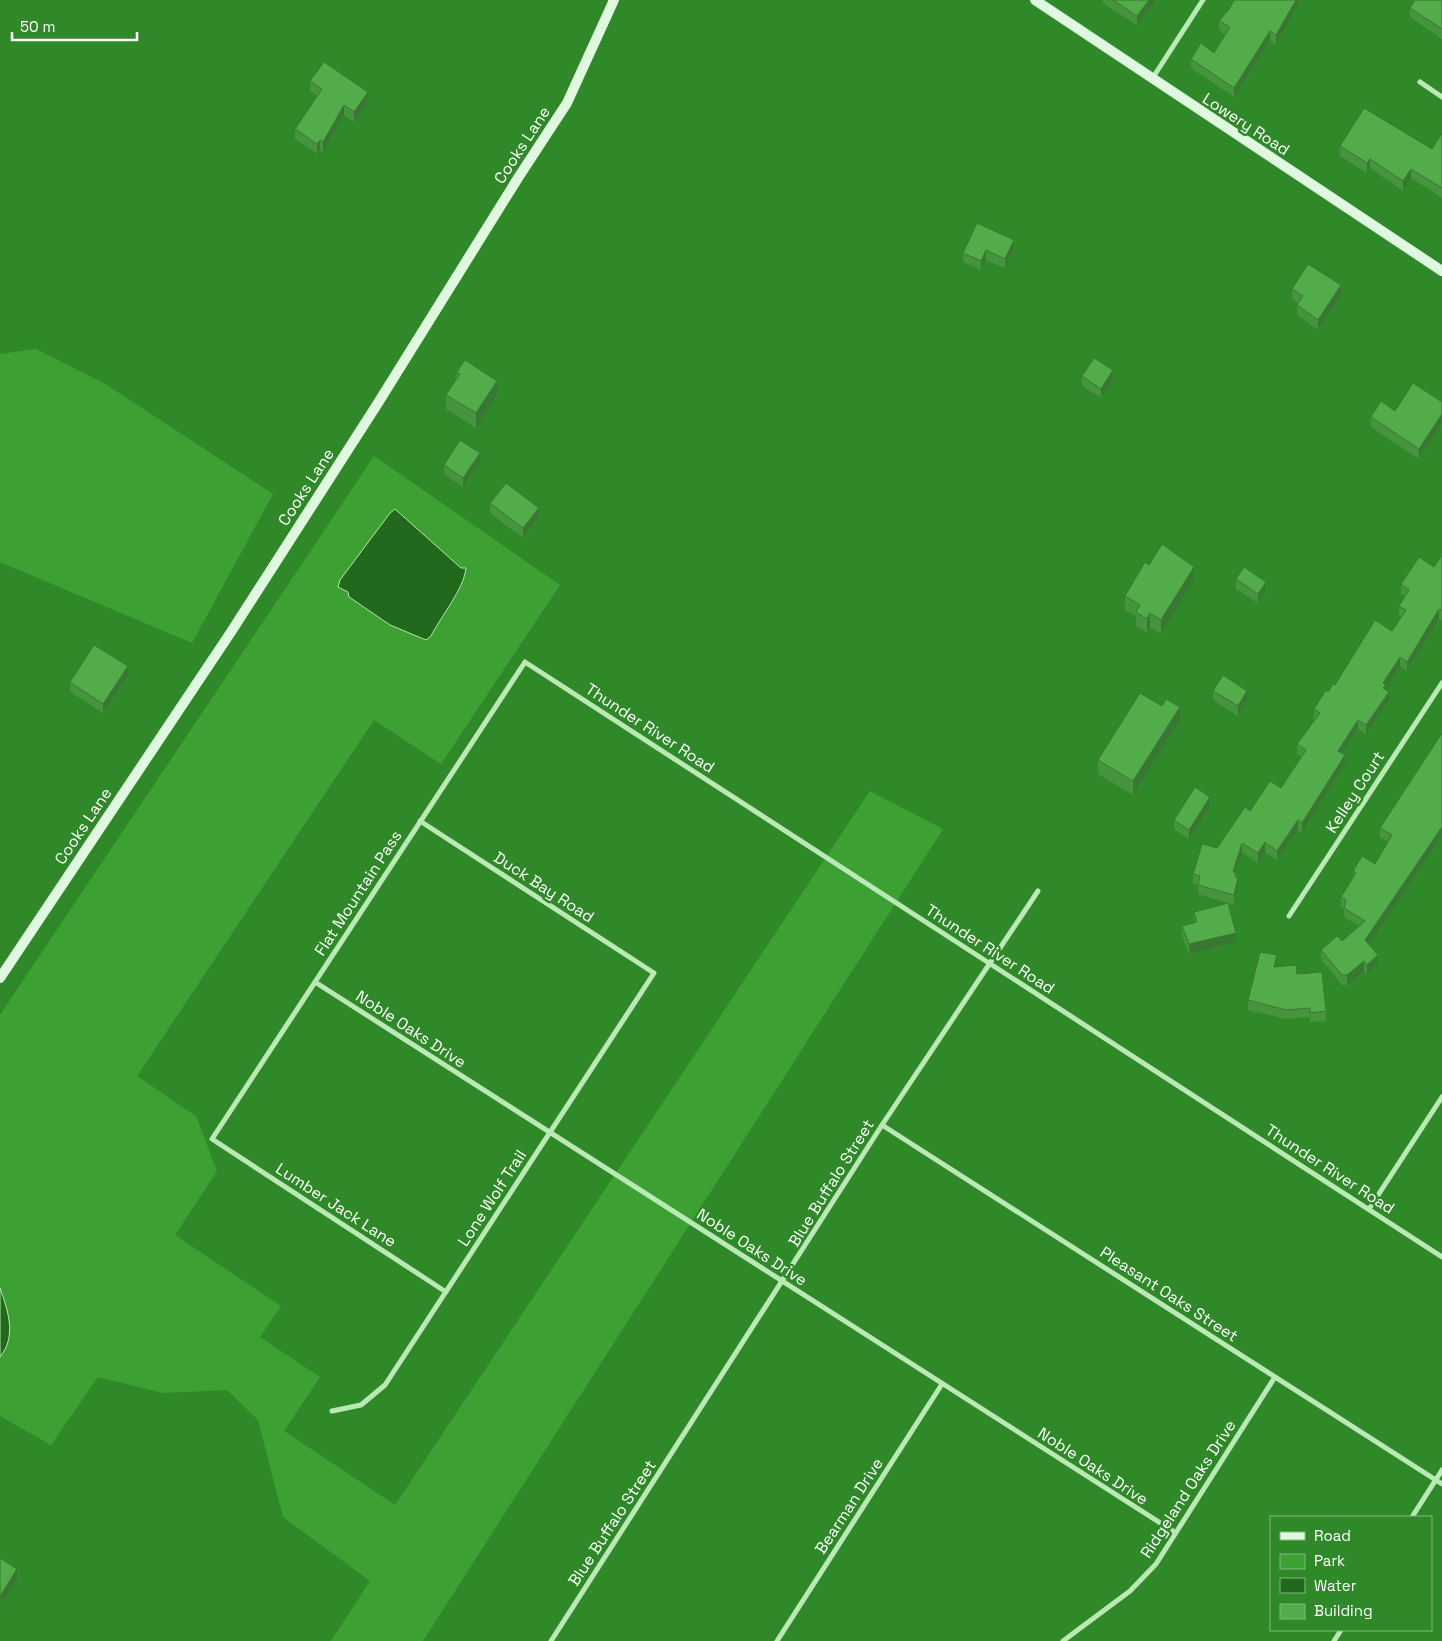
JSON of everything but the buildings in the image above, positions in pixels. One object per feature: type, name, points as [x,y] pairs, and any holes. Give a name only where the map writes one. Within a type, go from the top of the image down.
[{"type":"street","name":"Cooks Lane","points":[[0,978],[241,615],[378,403],[518,178],[567,104],[614,0]]},
{"type":"street","name":"Lowery Road","points":[[1035,0],[1152,80],[1442,271]]},
{"type":"street","points":[[1152,80],[1203,0]]},
{"type":"street","points":[[1420,82],[1442,97]]},
{"type":"street","name":"Flat Mountain Pass","points":[[212,1139],[525,662]]},
{"type":"street","name":"Thunder River Road","points":[[525,662],[1442,1257]]},
{"type":"street","name":"Kelley Court","points":[[1289,916],[1442,683]]},
{"type":"street","name":"Duck Bay Road","points":[[420,822],[654,973]]},
{"type":"street","name":"Blue Buffalo Street","points":[[551,1641],[882,1126],[1038,890]]},
{"type":"street","name":"Lone Wolf Trail","points":[[332,1411],[361,1405],[384,1385],[654,973]]},
{"type":"street","name":"Noble Oaks Drive","points":[[315,982],[1176,1533]]},
{"type":"street","points":[[1369,1209],[1442,1097]]},
{"type":"street","name":"Pleasant Oaks Street","points":[[882,1126],[1274,1377],[1436,1478],[1442,1484]]},
{"type":"street","name":"Lumber Jack Lane","points":[[212,1139],[446,1292]]},
{"type":"street","name":"Ridgeland Oaks Drive","points":[[1063,1641],[1130,1591],[1156,1564],[1274,1377]]},
{"type":"street","name":"Bearman Drive","points":[[778,1641],[942,1384]]},
{"type":"street","points":[[1413,1516],[1442,1470]]},
{"type":"green space","points":[[36,349],[107,385],[273,494],[192,643],[0,562],[0,354]]},
{"type":"green space","points":[[374,456],[560,585],[441,764],[374,720],[137,1076],[196,1116],[217,1171],[175,1235],[281,1306],[260,1337],[320,1377],[284,1431],[395,1505],[870,791],[943,829],[423,1641],[331,1641],[370,1581],[283,1517],[258,1420],[227,1390],[164,1393],[98,1377],[51,1445],[0,1416],[0,1015]]},
{"type":"water","points":[[395,509],[461,568],[466,568],[457,593],[431,636],[426,640],[390,625],[349,597],[348,592],[338,587],[340,580],[390,513]]},
{"type":"water","points":[[0,1288],[8,1314],[10,1332],[5,1349],[0,1357]]}]
